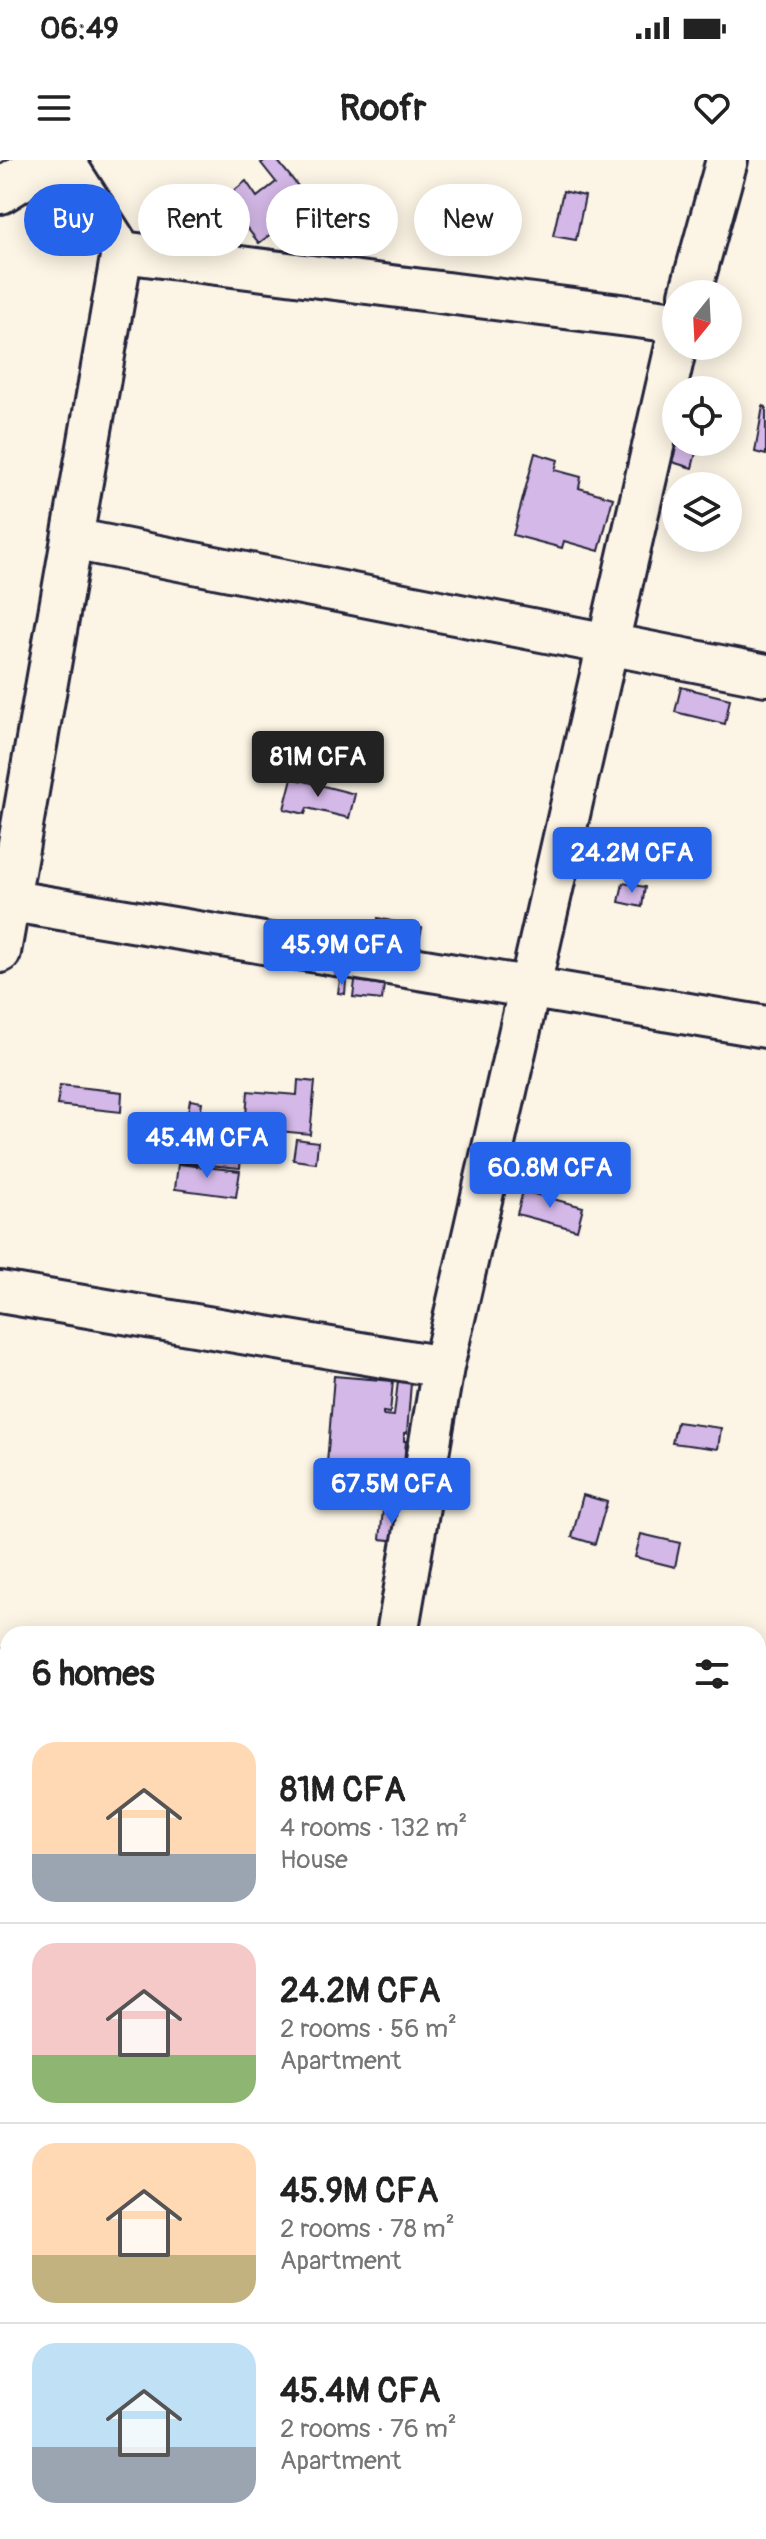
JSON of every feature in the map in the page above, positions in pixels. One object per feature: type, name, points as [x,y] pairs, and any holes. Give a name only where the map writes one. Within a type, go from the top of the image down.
[{"type":"main road","points":[[0,191],[50,160]]},
{"type":"street","points":[[63,160],[78,184]]},
{"type":"street","points":[[694,280],[727,160]]},
{"type":"street","points":[[122,252],[662,320]]},
{"type":"street","points":[[0,952],[4,900],[121,256]]},
{"type":"street","points":[[398,1626],[443,1367],[673,360]]},
{"type":"street","points":[[72,539],[766,675]]},
{"type":"street","points":[[4,900],[766,1027]]},
{"type":"street","points":[[0,1292],[443,1367]]},
{"type":"building","points":[[277,160],[296,184],[273,184],[276,182],[261,163]]},
{"type":"building","points":[[250,187],[257,197],[266,190],[266,238],[259,243],[250,232]]},
{"type":"building","points":[[563,191],[585,196],[576,240],[553,236]]},
{"type":"building","points":[[763,406],[766,407],[766,455],[755,452]]},
{"type":"building","points":[[535,453],[558,460],[555,470],[581,477],[579,488],[613,498],[599,551],[564,541],[562,548],[513,535]]},
{"type":"building","points":[[674,456],[695,456],[692,468],[672,462]]},
{"type":"building","points":[[681,687],[730,699],[725,724],[675,712]]},
{"type":"building","points":[[292,778],[355,794],[349,818],[307,808],[305,814],[284,809]]},
{"type":"building","points":[[623,883],[645,887],[642,907],[619,902]]},
{"type":"building","points":[[378,918],[422,928],[417,949],[373,940]]},
{"type":"building","points":[[340,980],[346,981],[345,994],[338,993]]},
{"type":"building","points":[[355,981],[384,985],[382,1000],[353,997]]},
{"type":"building","points":[[298,1080],[315,1082],[310,1134],[245,1128],[248,1091],[297,1095]]},
{"type":"building","points":[[60,1085],[122,1092],[121,1112],[57,1105]]},
{"type":"building","points":[[190,1100],[202,1102],[198,1126],[186,1124]]},
{"type":"building","points":[[180,1132],[243,1138],[240,1168],[177,1162]]},
{"type":"building","points":[[296,1139],[318,1142],[316,1163],[293,1160]]},
{"type":"building","points":[[178,1164],[240,1171],[236,1197],[175,1189]]},
{"type":"building","points":[[523,1191],[583,1207],[577,1230],[517,1214]]},
{"type":"building","points":[[334,1376],[393,1381],[390,1413],[383,1412],[383,1415],[394,1416],[398,1381],[411,1383],[407,1433],[404,1433],[402,1485],[374,1483],[375,1473],[349,1471],[350,1465],[327,1463]]},
{"type":"building","points":[[677,1422],[721,1428],[718,1449],[672,1443]]},
{"type":"building","points":[[583,1495],[607,1502],[595,1544],[572,1537]]},
{"type":"building","points":[[383,1510],[403,1512],[400,1541],[380,1539]]},
{"type":"building","points":[[641,1534],[680,1543],[675,1567],[635,1557]]}]
